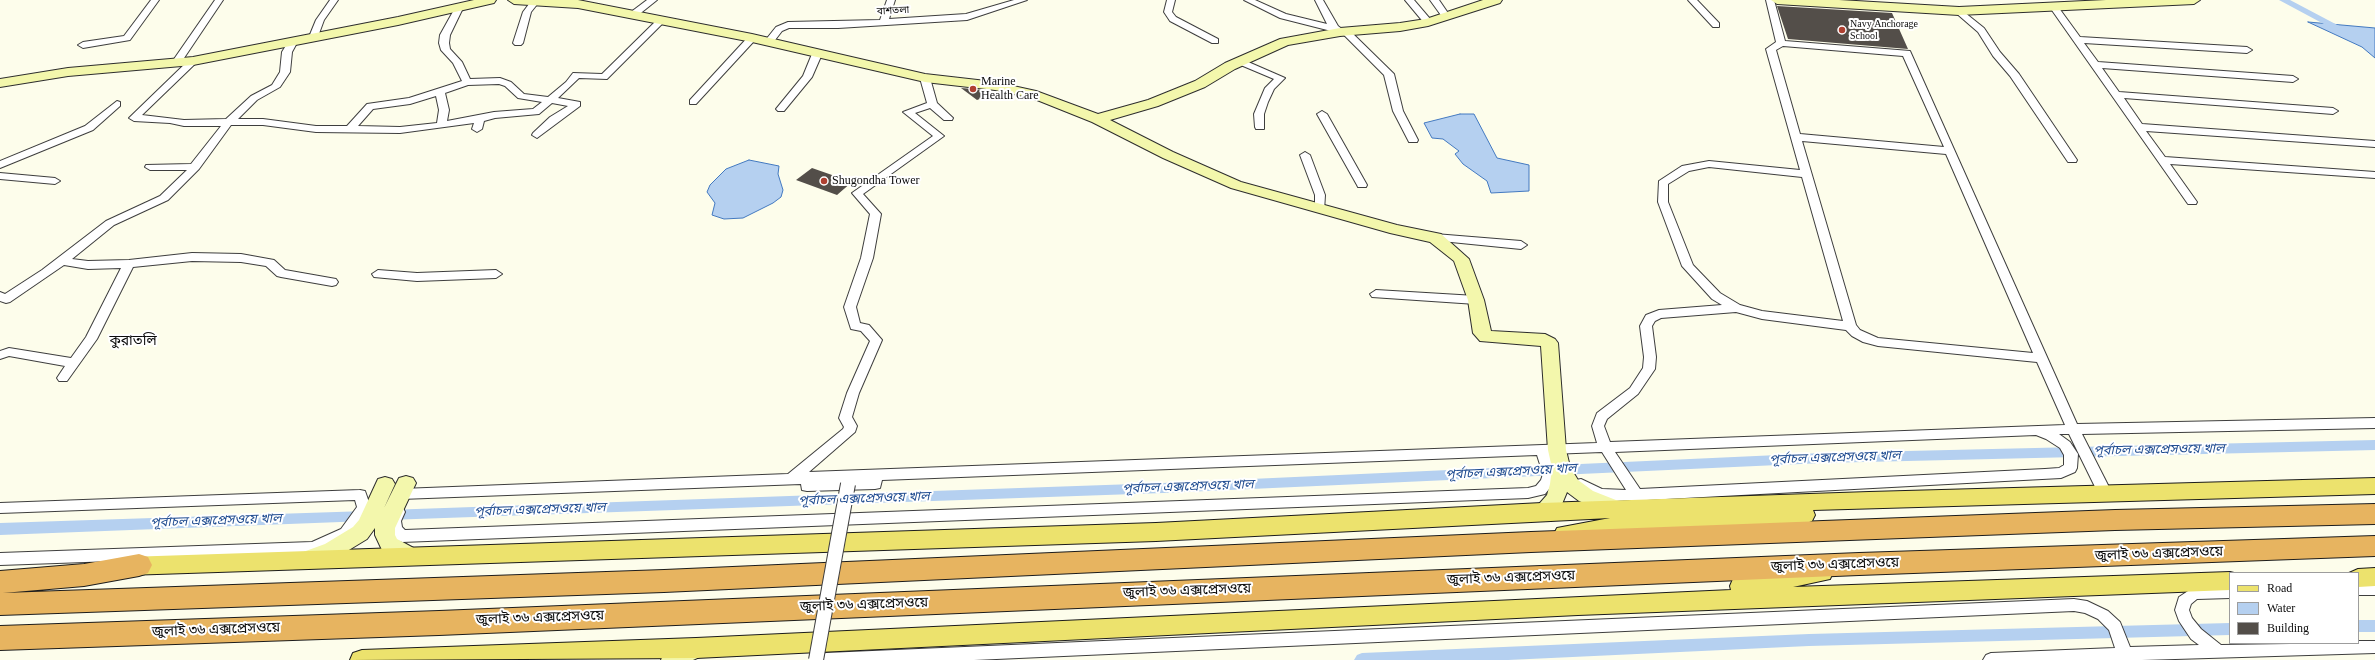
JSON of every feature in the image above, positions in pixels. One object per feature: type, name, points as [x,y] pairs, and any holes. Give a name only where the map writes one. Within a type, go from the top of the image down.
[{"type":"highway","points":[[0,604],[672,580],[1531,542],[2115,520],[2375,514]]},
{"type":"highway","name":"জুলাই ৩৬ এক্সপ্রেসওয়ে","points":[[0,638],[447,622],[1859,564],[2375,546]]},
{"type":"highway","points":[[0,582],[84,575],[139,565]]},
{"type":"main road","points":[[0,572],[139,565],[297,562],[1142,532],[1548,506],[1620,509],[1869,500],[2375,486]]},
{"type":"main road","points":[[1531,542],[1606,527],[1823,514],[1846,509],[1869,500]]},
{"type":"main road","points":[[1578,605],[1609,597],[1760,585],[1859,564]]},
{"type":"main road","points":[[2359,578],[2375,577]]},
{"type":"main road","points":[[362,660],[696,648],[1578,605],[2229,581]]},
{"type":"street","points":[[83,45],[127,38],[155,0]]},
{"type":"street","points":[[177,62],[219,0]]},
{"type":"street","points":[[314,37],[320,20],[334,0]]},
{"type":"street","points":[[0,83],[68,72],[193,61],[459,8],[490,0]]},
{"type":"street","points":[[514,0],[535,2],[581,2],[752,38],[925,78],[974,82],[1036,95],[1097,119],[1168,155],[1236,185],[1320,209],[1435,238],[1521,245]]},
{"type":"street","points":[[634,14],[653,0]]},
{"type":"street","points":[[884,22],[891,0]]},
{"type":"street","name":"বাশতলা","points":[[770,42],[779,29],[788,25],[884,22],[966,17],[1012,1],[1023,0]]},
{"type":"street","points":[[1172,0],[1168,12],[1173,19],[1215,41]]},
{"type":"street","points":[[1248,0],[1283,16],[1340,30]]},
{"type":"street","points":[[1319,0],[1340,30],[1389,74],[1398,111],[1413,140]]},
{"type":"street","points":[[1409,0],[1428,22]]},
{"type":"street","points":[[1434,0],[1446,16]]},
{"type":"street","points":[[1097,119],[1153,103],[1200,84],[1240,61],[1285,42],[1340,30],[1428,22],[1496,0]]},
{"type":"street","points":[[1692,0],[1716,26]]},
{"type":"street","points":[[1770,0],[1781,43]]},
{"type":"street","points":[[1777,0],[1959,11],[2010,10],[2053,6],[2194,0]]},
{"type":"street","points":[[518,43],[527,12],[535,2]]},
{"type":"street","points":[[2053,6],[2192,202]]},
{"type":"street","points":[[459,8],[445,35],[444,43],[446,50],[457,62],[467,82]]},
{"type":"street","points":[[1959,11],[1981,30],[1996,54],[2014,74],[2072,160]]},
{"type":"street","points":[[193,61],[134,118],[170,120],[184,123],[263,122],[316,128],[400,130],[480,119],[494,115],[536,112],[569,84],[576,75],[604,77],[662,20]]},
{"type":"street","points":[[693,102],[752,38]]},
{"type":"street","points":[[2077,40],[2247,50]]},
{"type":"street","points":[[0,296],[6,299],[63,261],[110,223],[164,198],[195,167],[228,122],[254,98],[275,87],[284,72],[287,52],[293,41]]},
{"type":"street","points":[[2041,358],[1878,342],[1867,339],[1856,333],[1850,326],[1772,49],[1781,43],[1907,53],[2041,358],[2076,435],[2105,493]]},
{"type":"street","points":[[782,109],[807,77],[817,54]]},
{"type":"street","points":[[1240,61],[1280,78],[1270,88],[1263,102],[1259,114],[1260,127]]},
{"type":"street","points":[[2094,64],[2293,79]]},
{"type":"street","points":[[925,78],[932,104],[948,118]]},
{"type":"street","points":[[350,129],[370,106],[410,101],[467,82],[500,81],[508,84],[521,96],[577,104],[554,118],[537,135]]},
{"type":"street","points":[[440,92],[444,110],[442,125]]},
{"type":"street","points":[[2116,95],[2333,111]]},
{"type":"street","points":[[0,165],[89,128],[118,104]]},
{"type":"street","points":[[792,478],[849,432],[851,426],[845,418],[876,340],[865,328],[855,326],[850,307],[866,258],[876,214],[857,193],[939,136],[908,112],[932,104]]},
{"type":"street","points":[[1322,114],[1362,185]]},
{"type":"street","points":[[477,129],[480,119]]},
{"type":"street","points":[[2139,127],[2375,144]]},
{"type":"street","points":[[1796,137],[1950,151]]},
{"type":"street","points":[[1305,155],[1320,195],[1320,209]]},
{"type":"street","points":[[2162,160],[2375,175]]},
{"type":"street","points":[[1806,174],[1709,164],[1686,168],[1663,182],[1663,202],[1688,266],[1707,288],[1736,308],[1762,315],[1850,326]]},
{"type":"street","points":[[150,167],[195,167]]},
{"type":"street","points":[[0,176],[55,181]]},
{"type":"street","points":[[396,540],[1528,493],[1540,490],[1547,483],[1553,456],[1549,343],[1545,340],[1486,337],[1482,333],[1476,300],[1461,259],[1435,238]]},
{"type":"street","points":[[63,261],[88,264],[129,264],[192,257],[241,258],[270,263],[281,273],[332,282]]},
{"type":"street","points":[[63,378],[91,339],[129,264]]},
{"type":"street","points":[[378,274],[418,277],[496,274]]},
{"type":"street","points":[[1376,294],[1476,300]]},
{"type":"street","points":[[1645,508],[1600,437],[1598,426],[1602,416],[1634,391],[1650,369],[1646,326],[1650,318],[1659,314],[1736,308]]},
{"type":"street","points":[[0,355],[9,352],[74,363]]},
{"type":"street","points":[[0,559],[313,548],[360,533],[400,489],[792,478],[877,474],[1553,456],[2029,431],[2076,435],[2375,423]]},
{"type":"street","points":[[1584,490],[1615,496],[2061,473],[2070,468],[2071,454],[2065,445],[2050,435],[2029,431]]},
{"type":"street","points":[[1553,456],[1571,485],[1584,490],[1620,509]]},
{"type":"street","points":[[1548,506],[1560,484],[1553,456]]},
{"type":"street","points":[[809,477],[807,486],[875,484],[877,474]]},
{"type":"street","points":[[816,660],[848,484]]},
{"type":"street","points":[[400,489],[385,528],[385,535],[396,540],[412,557]]},
{"type":"street","points":[[0,508],[360,495],[364,508],[345,538],[319,556],[297,562]]},
{"type":"street","points":[[2359,589],[2375,589]]},
{"type":"street","points":[[2218,651],[2196,634],[2186,621],[2182,610],[2184,601],[2194,593],[2229,592]]},
{"type":"street","points":[[826,660],[2074,605],[2087,607],[2103,615],[2115,626],[2122,642],[2123,654]]},
{"type":"street","points":[[1991,660],[2123,654],[2375,647]]},
{"type":"street","points":[[672,660],[696,648]]},
{"type":"street","points":[[583,651],[605,660]]},
{"type":"water","points":[[2308,22],[2375,28],[2375,58],[2362,47]]},
{"type":"water","points":[[1460,114],[1474,114],[1497,158],[1529,165],[1529,191],[1491,193],[1487,181],[1463,164],[1455,154],[1459,151],[1443,139],[1432,138],[1424,123]]},
{"type":"water","points":[[749,160],[779,166],[778,174],[783,190],[781,197],[773,203],[743,218],[724,219],[712,215],[715,203],[707,192],[710,185],[726,169]]},
{"type":"building","name":"Navy Anchorage School","points":[[1777,6],[1892,13],[1908,49],[1788,39]]},
{"type":"building","points":[[961,88],[984,90],[990,95],[977,100]]},
{"type":"building","name":"Shugondha Tower","points":[[812,168],[852,182],[837,195],[796,180]]},
{"type":"waterway","points":[[2283,0],[2338,28]]},
{"type":"waterway","name":"পূর্বাচল এক্সপ্রেসওয়ে খাল","points":[[387,515],[1163,488],[1822,458],[2375,445]]},
{"type":"waterway","name":"পূর্বাচল এক্সপ্রেসওয়ে খাল","points":[[0,529],[367,516]]},
{"type":"waterway","name":"পূর্বাচল এক্সপ্রেসওয়ে খাল","points":[[2359,626],[2375,626]]},
{"type":"waterway","name":"পূর্বাচল এক্সপ্রেসওয়ে খাল","points":[[1362,660],[1809,640],[2229,629]]},
{"type":"place","name":"Navy Anchorage School","points":[[1842,30]]},
{"type":"place","name":"Marine Health Care","points":[[973,89]]},
{"type":"place","name":"Shugondha Tower","points":[[824,181]]},
{"type":"district","name":"কুরাতলি","points":[[133,341]]}]
